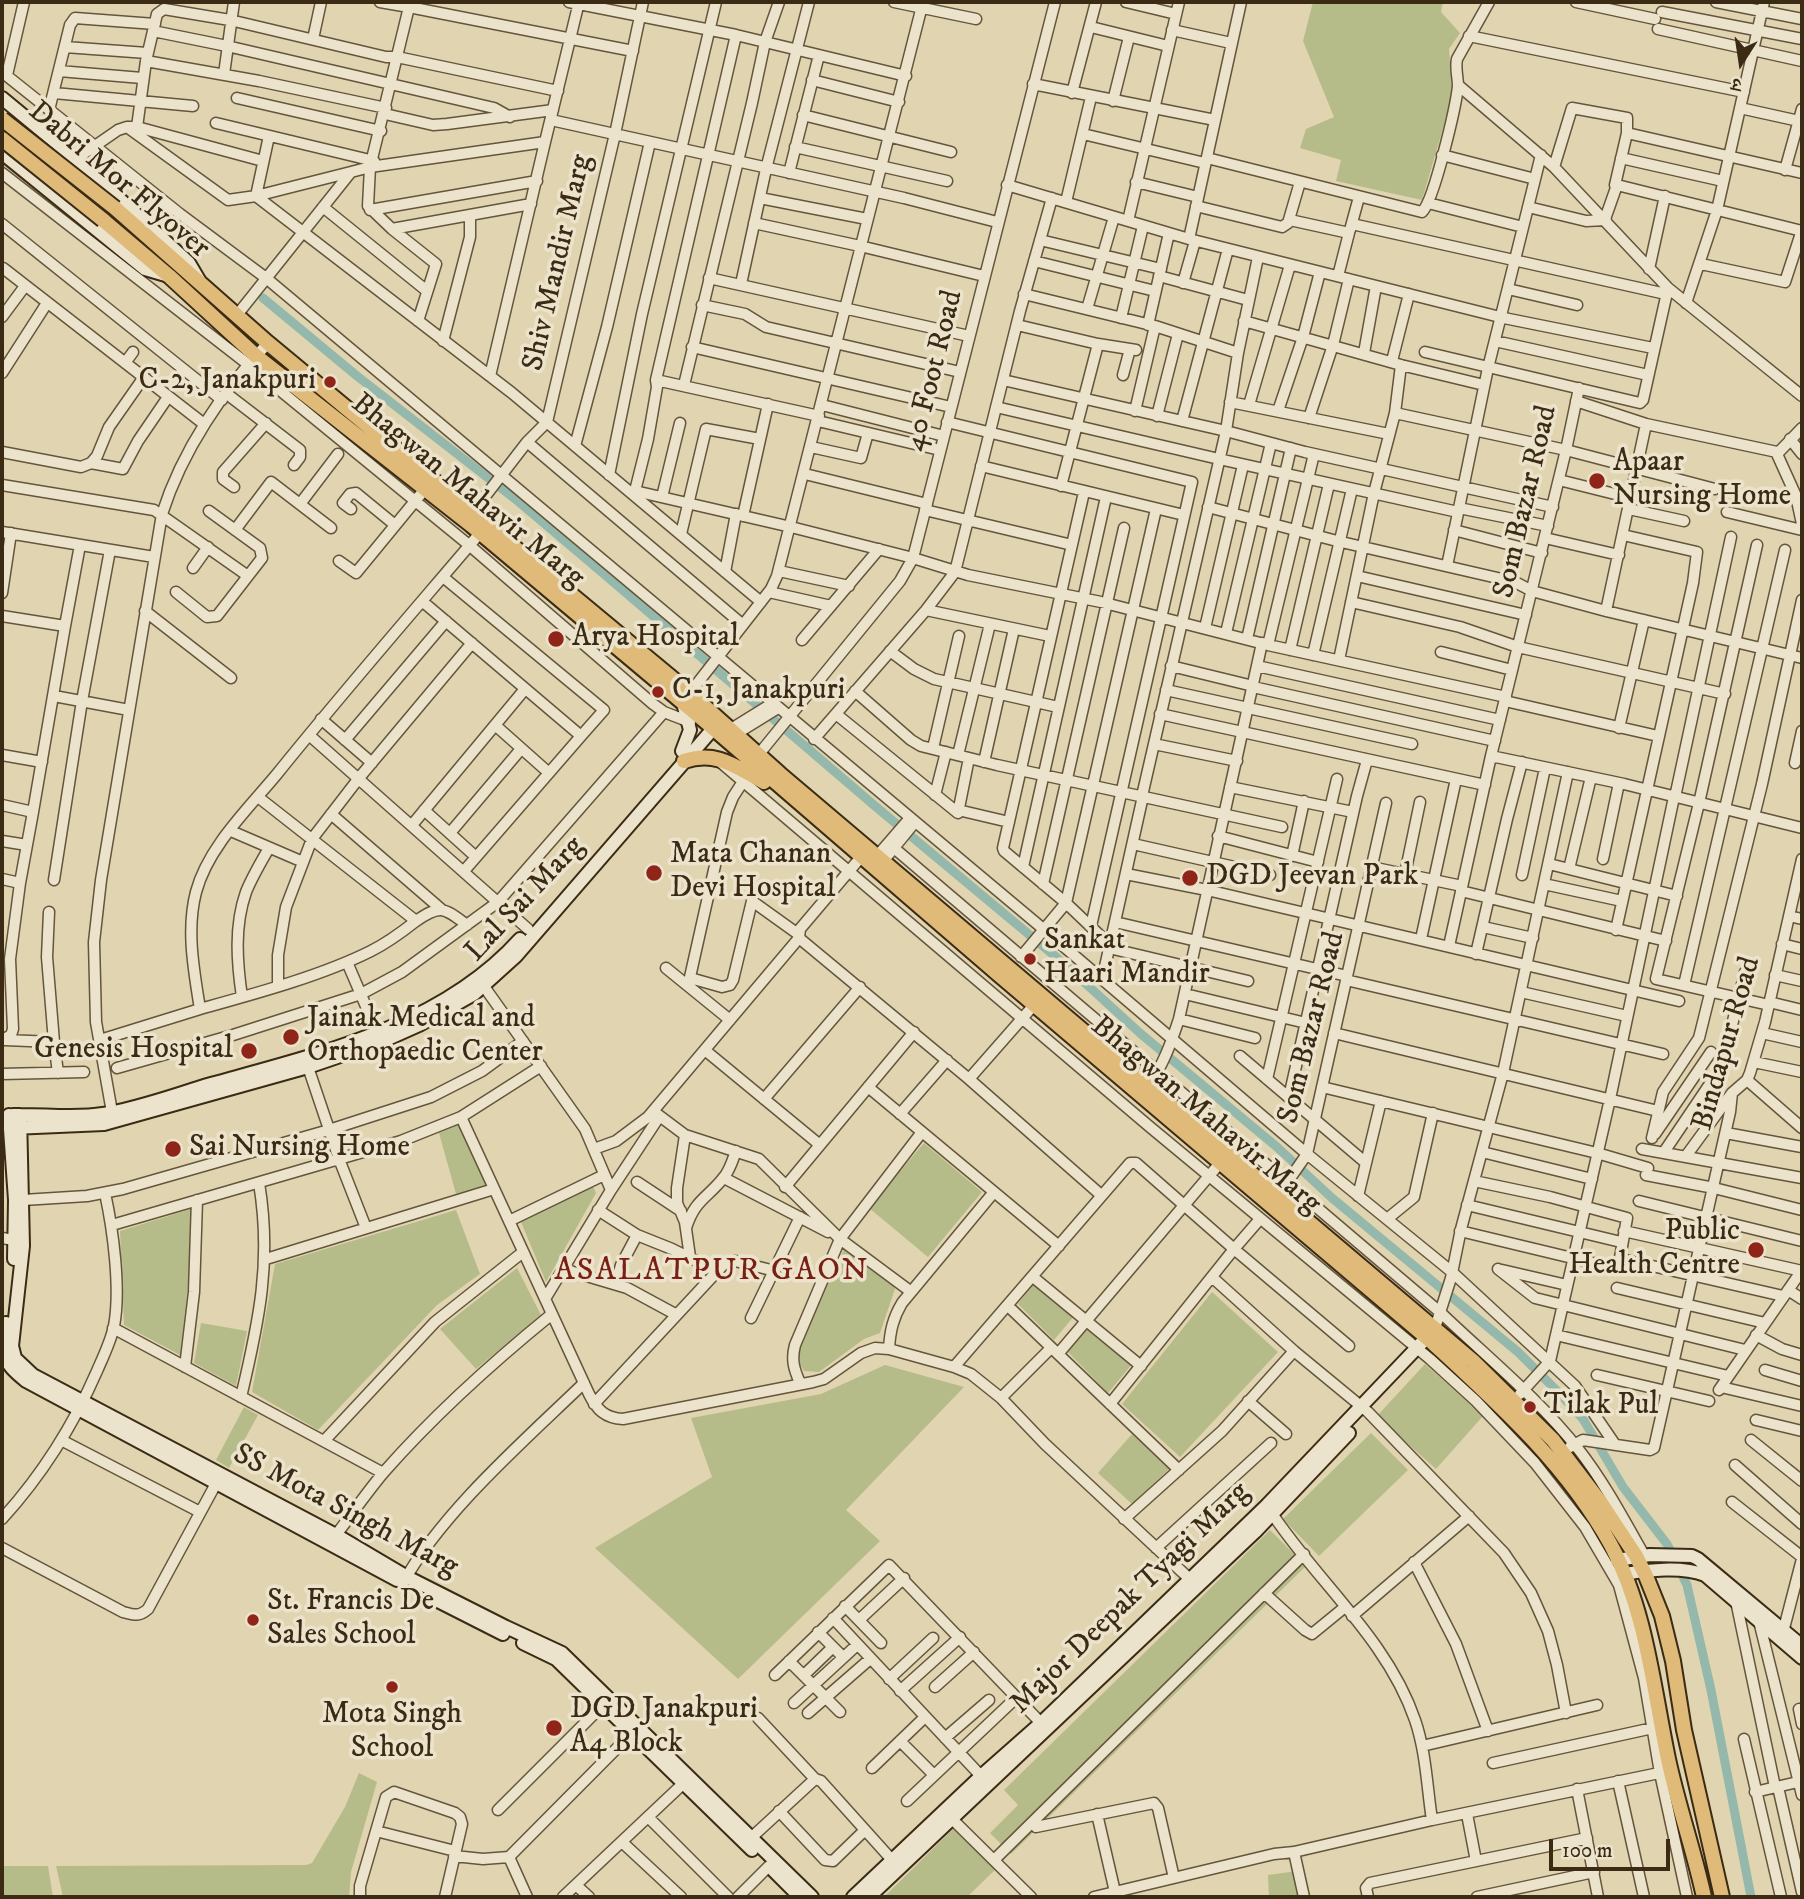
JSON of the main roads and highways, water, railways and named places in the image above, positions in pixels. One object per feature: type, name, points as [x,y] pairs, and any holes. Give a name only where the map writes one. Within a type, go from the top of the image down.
[{"type":"main road","name":"Dabri Mor Flyover","points":[[2,118],[115,208],[201,284]]},
{"type":"main road","name":"Dabri Mor Flyover","points":[[2,139],[169,276]]},
{"type":"main road","name":"Bhagwan Mahavir Marg","points":[[169,276],[252,360],[425,489],[757,752],[881,858],[1155,1075],[1285,1185],[1430,1341],[1522,1391],[1553,1440],[1573,1446],[1640,1556],[1662,1616],[1673,1661],[1684,1730],[1722,1897]]},
{"type":"main road","name":"Bhagwan Mahavir Marg","points":[[201,284],[268,343],[473,512],[686,698]]},
{"type":"main road","name":"Bhagwan Mahavir Marg","points":[[720,725],[790,796],[1430,1341],[1497,1402],[1542,1448],[1571,1484],[1606,1549],[1620,1567],[1640,1616],[1665,1772],[1704,1897]]},
{"type":"main road","points":[[683,756],[716,758],[790,796]]},
{"type":"waterway","points":[[263,298],[357,376],[519,502],[1062,962],[1141,1034],[1277,1147],[1332,1198],[1518,1352],[1559,1393],[1583,1419],[1623,1487],[1667,1544],[1687,1585],[1711,1690],[1751,1897]]},
{"type":"place","name":"C-2, Janakpuri","points":[[330,382]]},
{"type":"place","name":"Apaar Nursing Home","points":[[1597,481]]},
{"type":"place","name":"Arya Hospital","points":[[556,639]]},
{"type":"place","name":"C-1, Janakpuri","points":[[658,692]]},
{"type":"place","name":"Mata Chanan Devi Hospital","points":[[654,873]]},
{"type":"place","name":"DGD Jeevan Park","points":[[1190,878]]},
{"type":"place","name":"Sankat Haari Mandir","points":[[1030,959]]},
{"type":"place","name":"Jainak Medical and Orthopaedic Center","points":[[291,1037]]},
{"type":"place","name":"Genesis Hospital","points":[[249,1051]]},
{"type":"place","name":"Sai Nursing Home","points":[[173,1149]]},
{"type":"place","name":"Public Health Centre","points":[[1756,1250]]},
{"type":"place","name":"Tilak Pul","points":[[1530,1407]]},
{"type":"place","name":"St. Francis De Sales School","points":[[253,1620]]},
{"type":"place","name":"Mota Singh School","points":[[392,1687]]},
{"type":"place","name":"DGD Janakpuri A4 Block","points":[[554,1728]]},
{"type":"district","name":"ASALATPUR GAON","points":[[712,1272]]}]
